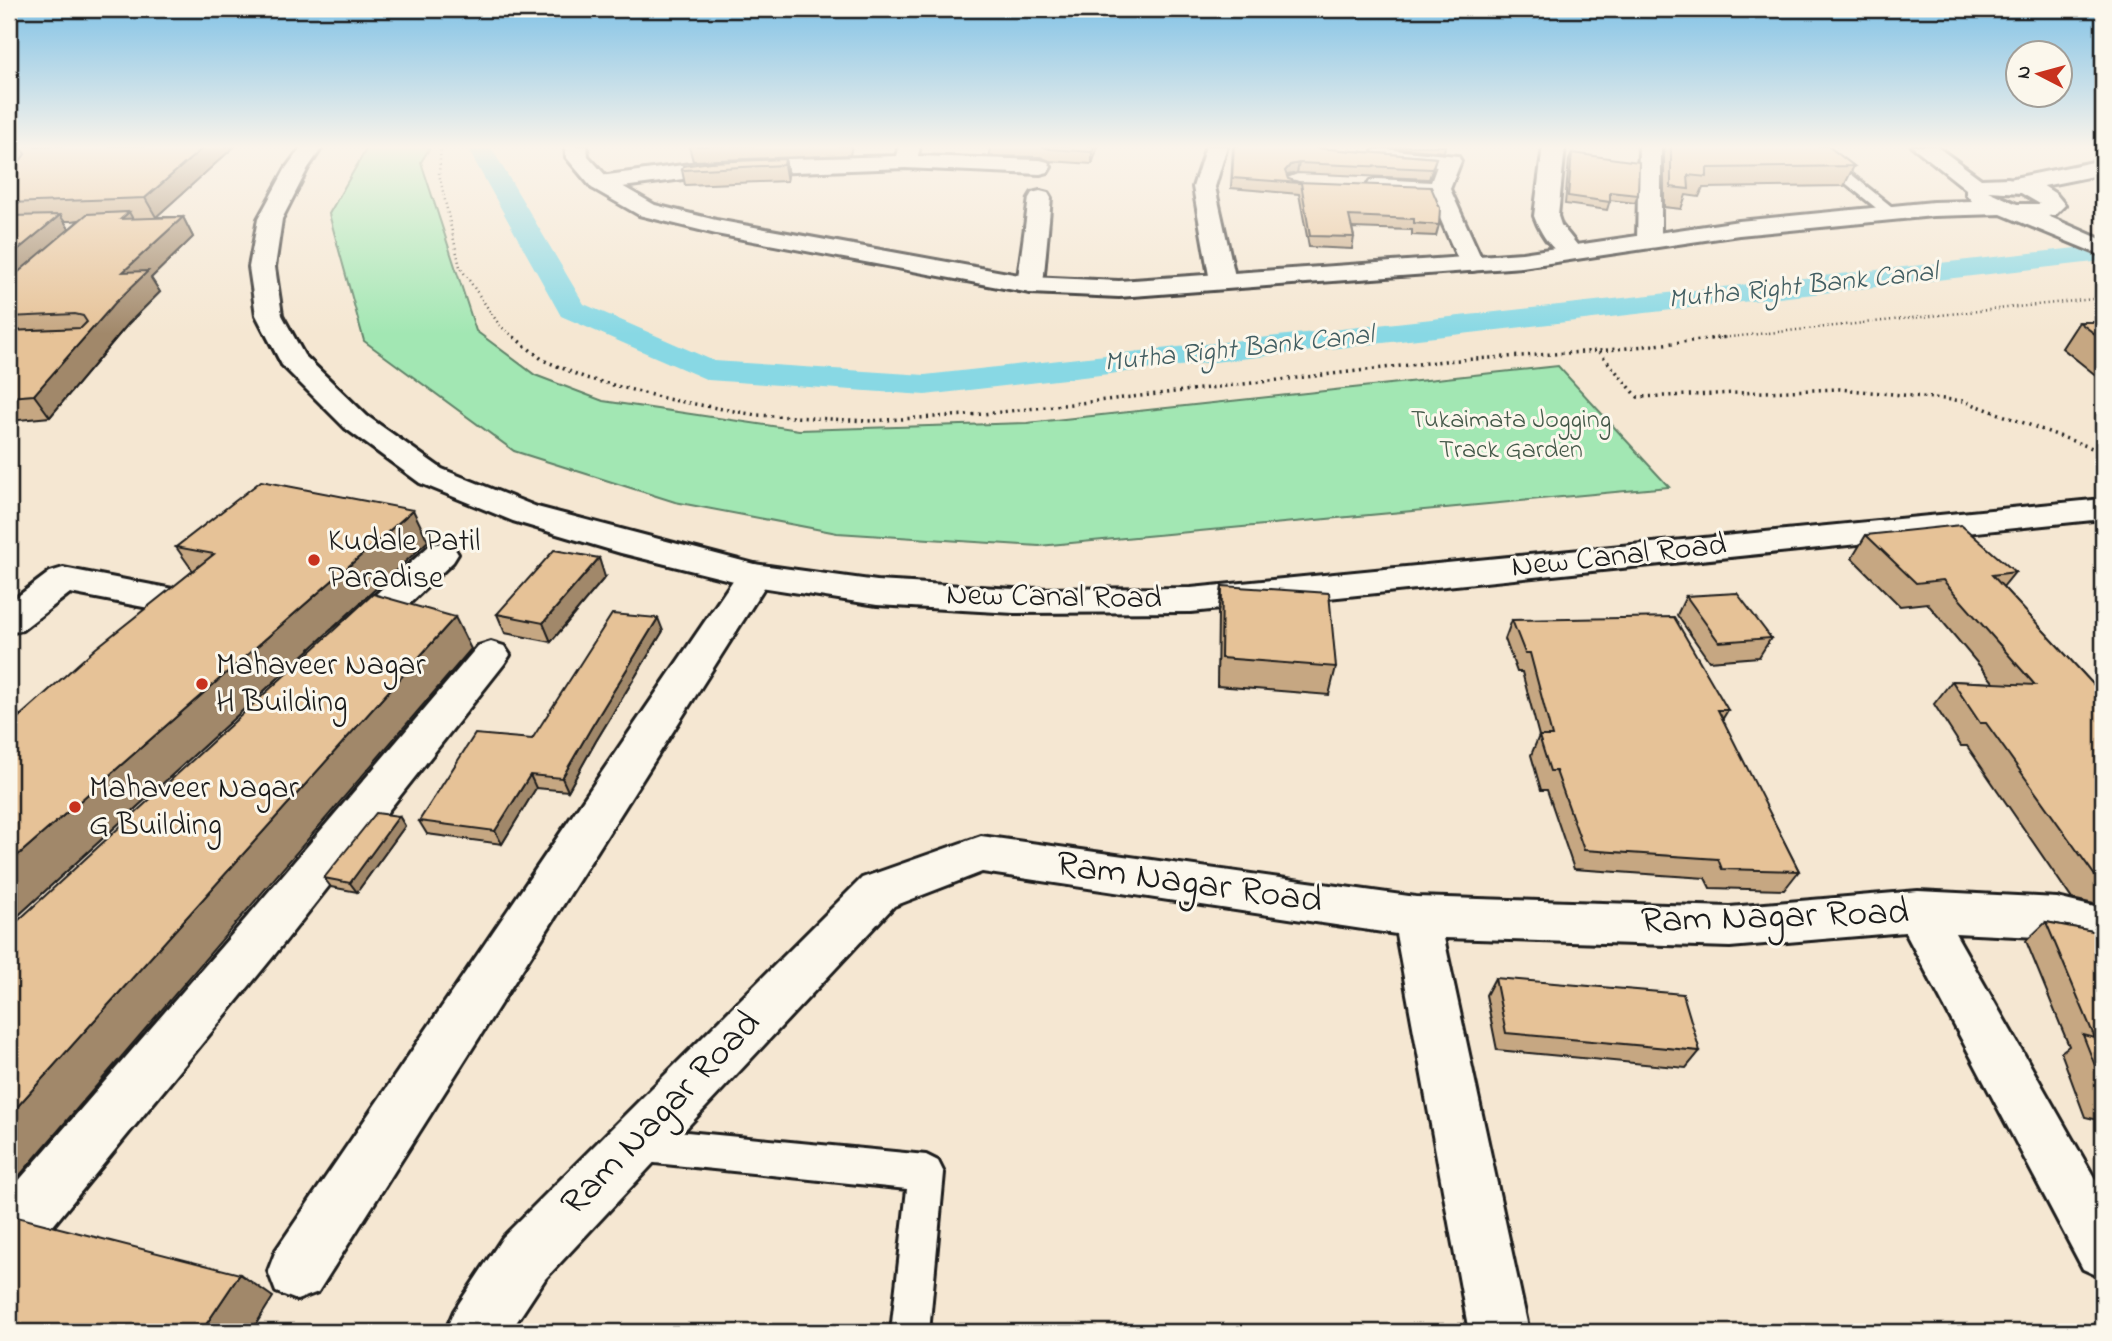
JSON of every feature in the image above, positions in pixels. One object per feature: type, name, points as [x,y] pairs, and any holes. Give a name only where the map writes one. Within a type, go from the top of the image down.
[{"type":"street","name":"New Canal Road","points":[[276,209],[270,219],[262,267],[269,315],[292,359],[356,422],[431,475],[525,514],[633,545],[754,575],[891,594],[1014,601],[1191,600],[2103,509]]},
{"type":"street","points":[[645,209],[716,227],[1030,285],[1119,289],[1521,261],[1649,240],[1933,209]]},
{"type":"street","points":[[1030,285],[1039,209]]},
{"type":"street","points":[[1208,209],[1223,281]]},
{"type":"street","points":[[1448,209],[1472,264]]},
{"type":"street","points":[[1547,209],[1550,227],[1570,251]]},
{"type":"street","points":[[1649,209],[1649,240]]},
{"type":"street","points":[[2049,209],[2103,249]]},
{"type":"street","points":[[2050,209],[2079,216],[2103,227]]},
{"type":"street","points":[[323,664],[441,554]]},
{"type":"street","points":[[297,1271],[754,575]]},
{"type":"street","points":[[9,621],[63,580],[178,602],[129,648]]},
{"type":"street","points":[[9,1235],[259,938],[491,655]]},
{"type":"street","name":"Ram Nagar Road","points":[[475,1332],[524,1258],[878,892],[981,854],[1416,916],[1730,927],[1918,911],[2057,918],[2103,929]]},
{"type":"street","points":[[1918,911],[2103,1249]]},
{"type":"street","points":[[1416,916],[1499,1332]]},
{"type":"lane","points":[[1885,209],[1891,213]]},
{"type":"lane","points":[[634,1144],[926,1173],[910,1332]]},
{"type":"path","points":[[447,209],[460,267],[500,326],[543,360],[586,378],[667,399],[756,415],[867,421],[984,414],[1444,361],[1599,351],[2103,298]]},
{"type":"path","points":[[1599,351],[1638,397],[1840,389],[1964,401],[2103,452]]},
{"type":"green space","name":"Tukaimata Jogging Track Garden","points":[[332,209],[436,209],[476,331],[535,375],[603,401],[799,430],[1027,423],[1558,366],[1669,487],[1039,546],[837,533],[675,502],[514,451],[364,341],[329,214]]},
{"type":"building","points":[[1305,209],[1440,209],[1439,225],[1414,223],[1414,219],[1349,216],[1354,237],[1310,236]]},
{"type":"building","points":[[129,212],[121,219],[183,217],[123,272],[148,271],[115,303],[34,395],[9,397],[9,331],[81,328],[87,322],[83,316],[75,314],[9,317],[9,280],[87,214]]},
{"type":"building","points":[[60,215],[9,257],[9,216]]},
{"type":"building","points":[[2079,322],[2103,322],[2103,340]]},
{"type":"building","points":[[261,481],[413,510],[9,863],[9,726],[96,648],[214,554],[176,547]]},
{"type":"building","points":[[1961,525],[2015,572],[1992,575],[2103,695],[2103,878],[2096,877],[1986,723],[1980,723],[1952,681],[2035,685],[1943,580],[1916,583],[1866,535]]},
{"type":"building","points":[[554,550],[599,558],[543,623],[497,614]]},
{"type":"building","points":[[1222,586],[1329,593],[1336,667],[1221,658]]},
{"type":"building","points":[[1737,593],[1771,638],[1719,642],[1686,596]]},
{"type":"building","points":[[373,594],[455,617],[9,1116],[9,929]]},
{"type":"building","points":[[612,614],[658,618],[562,778],[530,775],[495,831],[419,821],[475,734],[532,739]]},
{"type":"building","points":[[1674,617],[1728,710],[1718,710],[1799,871],[1722,869],[1718,859],[1584,850],[1556,771],[1550,771],[1539,736],[1552,736],[1530,653],[1525,653],[1512,620]]},
{"type":"building","points":[[376,813],[399,816],[350,883],[324,878]]},
{"type":"building","points":[[2046,922],[2103,933],[2103,1086],[2083,1035],[2095,1038]]},
{"type":"building","points":[[1495,978],[1683,994],[1700,1051],[1506,1033]]},
{"type":"building","points":[[9,1215],[240,1274],[201,1332],[9,1332]]},
{"type":"waterway","name":"Mutha Right Bank Canal","points":[[514,209],[572,310],[708,370],[925,385],[2103,253]]},
{"type":"place","name":"Kudale Patil Paradise","points":[[314,560]]},
{"type":"place","name":"Mahaveer Nagar H Building","points":[[202,684]]},
{"type":"place","name":"Mahaveer Nagar G Building","points":[[75,807]]}]
